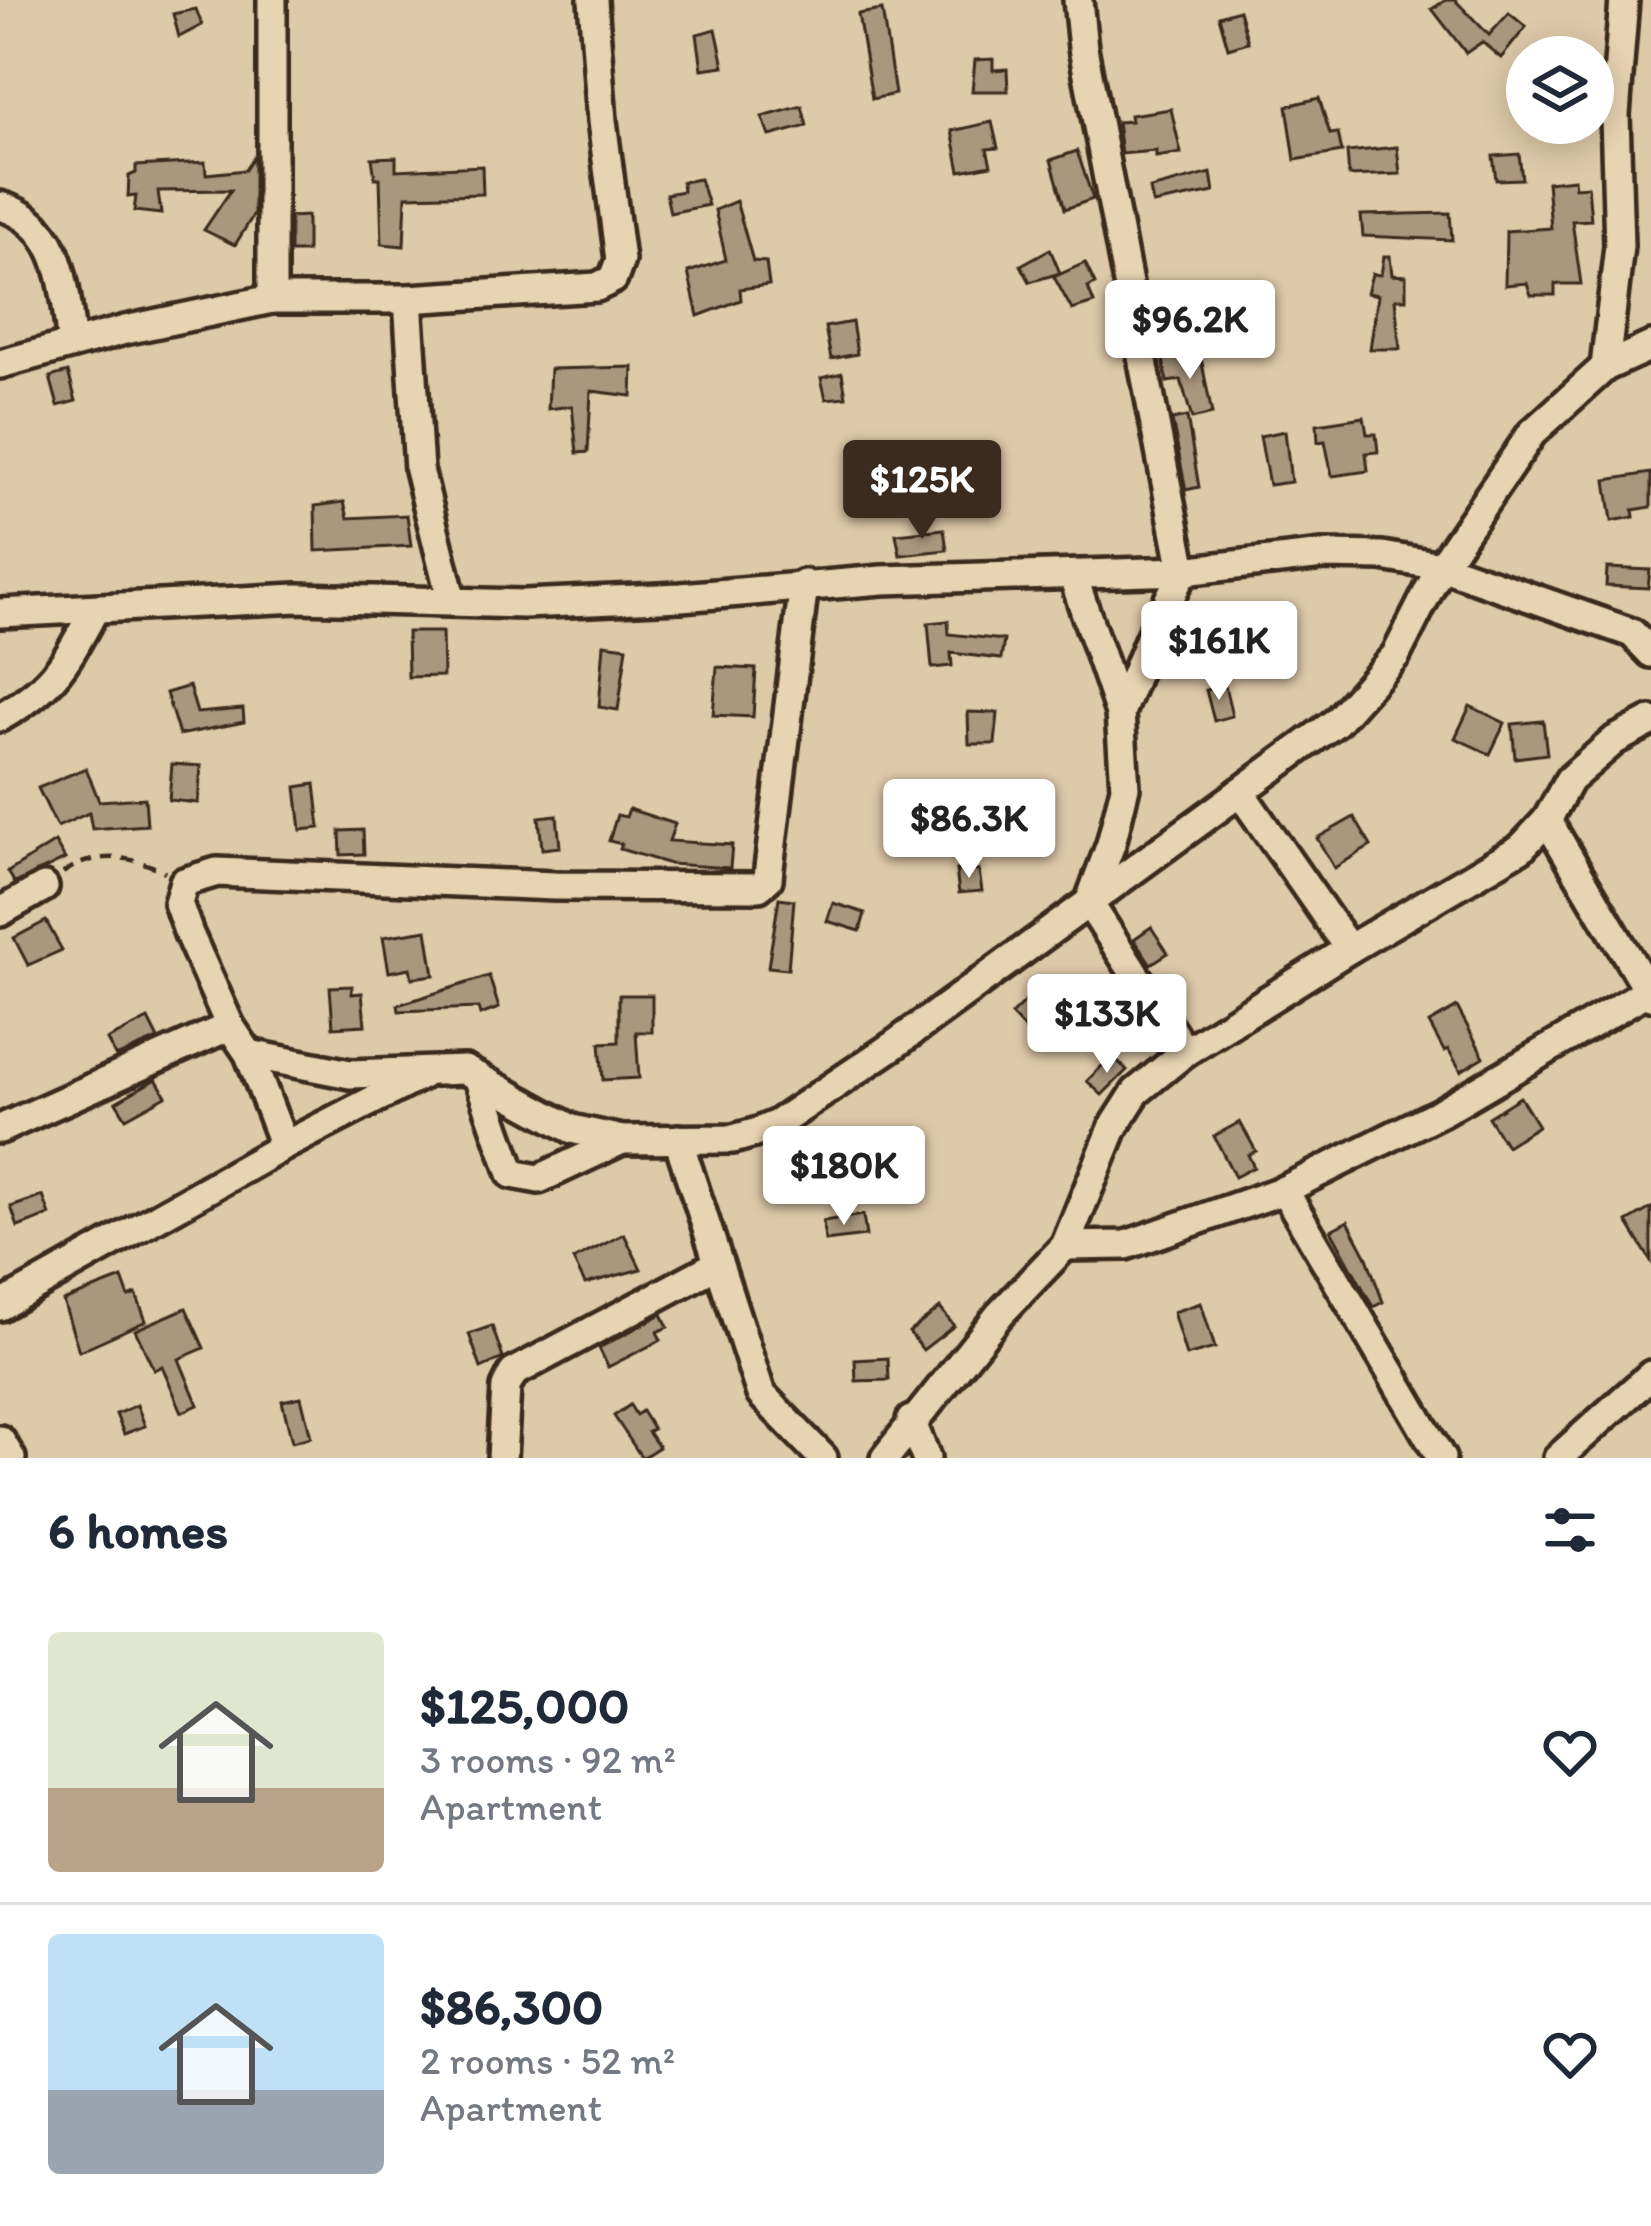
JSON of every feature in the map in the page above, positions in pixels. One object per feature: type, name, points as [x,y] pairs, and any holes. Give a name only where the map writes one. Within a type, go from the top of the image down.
[{"type":"street","points":[[272,0],[272,299]]},
{"type":"street","points":[[0,364],[272,299],[408,299],[597,287],[613,279],[620,260],[593,0]]},
{"type":"street","points":[[1078,0],[1083,48],[1183,571],[1148,640],[1120,713]]},
{"type":"street","points":[[1605,367],[1619,246],[1615,115],[1624,0]]},
{"type":"street","points":[[0,206],[45,232],[60,263],[72,344]]},
{"type":"street","points":[[408,299],[419,470],[452,602]]},
{"type":"street","points":[[249,1054],[350,1074],[452,1068],[478,1077],[572,1129],[622,1140],[733,1138],[777,1124],[1336,722],[1396,656],[1441,566],[1532,433],[1605,367],[1651,346]]},
{"type":"street","points":[[0,613],[278,598],[524,604],[804,584],[1183,571],[1323,554],[1382,556],[1441,566],[1644,637]]},
{"type":"street","points":[[1073,576],[1120,713],[1125,787],[1111,844],[1088,903]]},
{"type":"street","points":[[284,1145],[249,1054],[230,1026],[178,903],[184,882],[218,872],[555,886],[759,887],[769,868],[804,584]]},
{"type":"street","points":[[0,717],[36,697],[60,672],[95,609]]},
{"type":"street","points":[[885,1458],[1000,1314],[1065,1246],[1113,1128],[1136,1092],[1185,1052],[1521,848],[1547,820],[1570,780],[1616,740],[1651,721]]},
{"type":"street","points":[[1240,793],[1349,949]]},
{"type":"street","points":[[1065,1246],[1126,1245],[1284,1190],[1442,1112],[1650,992],[1547,820]]},
{"type":"street","points":[[0,912],[44,887]]},
{"type":"street","points":[[1088,903],[1185,1052]]},
{"type":"street","points":[[0,1129],[230,1026]]},
{"type":"street","points":[[0,1306],[284,1145],[430,1071]]},
{"type":"street","points":[[478,1077],[512,1174],[539,1179],[622,1140]]},
{"type":"street","points":[[677,1139],[760,1394],[823,1458]]},
{"type":"street","points":[[1284,1190],[1441,1458]]},
{"type":"street","points":[[502,1458],[506,1387],[513,1373],[718,1264]]},
{"type":"street","points":[[1558,1458],[1651,1375]]},
{"type":"street","points":[[911,1420],[926,1458]]},
{"type":"street","points":[[0,1440],[11,1458]]},
{"type":"path","points":[[44,887],[80,861],[100,856],[150,864],[184,882]]},
{"type":"building","points":[[1455,0],[1489,35],[1509,13],[1526,27],[1519,36],[1506,36],[1501,58],[1482,42],[1466,53],[1432,9]]},
{"type":"building","points":[[196,9],[202,25],[179,37],[173,14]]},
{"type":"building","points":[[882,10],[895,94],[872,99],[858,14]]},
{"type":"building","points":[[1239,10],[1248,42],[1228,48],[1219,16]]},
{"type":"building","points":[[716,29],[724,66],[702,69],[697,34]]},
{"type":"building","points":[[993,59],[993,70],[1007,69],[1008,91],[972,91],[975,60]]},
{"type":"building","points":[[1319,98],[1330,134],[1338,133],[1342,152],[1295,160],[1287,106]]},
{"type":"building","points":[[802,106],[807,126],[770,136],[762,117]]},
{"type":"building","points":[[1171,109],[1181,153],[1121,154],[1117,122],[1131,121],[1130,115]]},
{"type":"building","points":[[992,122],[998,148],[987,149],[991,165],[960,171],[952,131]]},
{"type":"building","points":[[1397,147],[1400,174],[1349,176],[1347,152]]},
{"type":"building","points":[[1077,151],[1093,199],[1065,209],[1051,160]]},
{"type":"building","points":[[1519,154],[1522,179],[1496,180],[1493,156]]},
{"type":"building","points":[[254,156],[254,214],[235,245],[204,230],[231,190],[158,191],[161,214],[134,211],[136,196],[128,197],[129,176],[136,173],[136,166],[205,162],[206,174],[245,170]]},
{"type":"building","points":[[396,157],[396,170],[482,166],[483,194],[406,196],[404,246],[382,244],[380,178],[375,178],[372,158]]},
{"type":"building","points":[[1211,173],[1214,192],[1153,204],[1150,189]]},
{"type":"building","points":[[700,179],[708,205],[670,213],[666,194],[683,191],[682,182]]},
{"type":"building","points":[[1574,179],[1575,187],[1588,186],[1591,220],[1572,221],[1581,284],[1555,284],[1555,295],[1531,295],[1527,283],[1505,285],[1506,231],[1551,228],[1547,182]]},
{"type":"building","points":[[736,201],[753,261],[766,262],[769,285],[740,289],[741,300],[698,316],[688,272],[726,260],[715,210]]},
{"type":"building","points":[[1450,213],[1452,240],[1363,236],[1361,215]]},
{"type":"building","points":[[307,216],[307,252],[290,252],[290,217]]},
{"type":"building","points":[[1050,249],[1060,273],[1030,282],[1021,265]]},
{"type":"building","points":[[1384,256],[1390,256],[1392,275],[1406,276],[1406,299],[1395,299],[1400,349],[1370,349],[1378,295],[1367,293],[1372,274],[1381,275]]},
{"type":"building","points":[[1085,263],[1095,284],[1088,288],[1094,303],[1072,310],[1054,277]]},
{"type":"building","points":[[852,322],[857,354],[831,359],[825,327]]},
{"type":"building","points":[[1200,353],[1212,414],[1192,419],[1181,380],[1167,382],[1163,359]]},
{"type":"building","points":[[633,367],[632,396],[591,391],[588,452],[577,453],[572,406],[548,409],[550,369]]},
{"type":"building","points":[[68,372],[76,401],[58,406],[50,377]]},
{"type":"building","points":[[842,373],[846,397],[826,399],[821,378]]},
{"type":"building","points":[[1187,417],[1199,487],[1186,490],[1172,420]]},
{"type":"building","points":[[1364,417],[1367,434],[1376,434],[1378,452],[1366,453],[1368,471],[1332,476],[1325,441],[1318,442],[1317,424]]},
{"type":"building","points":[[1285,431],[1291,482],[1269,485],[1260,436]]},
{"type":"building","points":[[1651,473],[1651,507],[1633,510],[1634,517],[1612,521],[1606,480]]},
{"type":"building","points":[[344,502],[348,518],[407,515],[411,546],[316,551],[315,506]]},
{"type":"building","points":[[944,529],[947,550],[900,555],[896,534]]},
{"type":"building","points":[[1607,568],[1650,570],[1648,588],[1606,586]]},
{"type":"building","points":[[948,621],[949,634],[1004,640],[1001,659],[951,653],[952,666],[932,668],[928,623]]},
{"type":"building","points":[[407,632],[442,632],[443,676],[408,677]]},
{"type":"building","points":[[604,644],[627,647],[618,710],[599,707]]},
{"type":"building","points":[[717,667],[756,669],[753,717],[713,715]]},
{"type":"building","points":[[189,686],[197,713],[243,709],[244,722],[179,735],[166,693]]},
{"type":"building","points":[[1225,686],[1232,716],[1214,721],[1206,690]]},
{"type":"building","points":[[1470,706],[1505,723],[1490,754],[1455,738]]},
{"type":"building","points":[[968,712],[998,713],[995,744],[969,744]]},
{"type":"building","points":[[1543,721],[1547,754],[1515,758],[1512,724]]},
{"type":"building","points":[[172,764],[201,766],[198,803],[169,800]]},
{"type":"building","points":[[86,768],[99,801],[145,798],[147,825],[92,829],[89,813],[57,827],[38,788]]},
{"type":"building","points":[[315,784],[320,828],[301,830],[296,787]]},
{"type":"building","points":[[1005,792],[1051,807],[1045,825],[999,810]]},
{"type":"building","points":[[629,809],[675,824],[669,841],[732,845],[730,868],[670,864],[620,849],[622,844],[609,841],[617,815],[626,817]]},
{"type":"building","points":[[557,815],[560,847],[542,849],[539,817]]},
{"type":"building","points":[[1354,817],[1371,846],[1334,868],[1317,838]]},
{"type":"building","points":[[363,830],[364,854],[341,855],[340,831]]},
{"type":"building","points":[[55,842],[65,859],[15,883],[8,872]]},
{"type":"building","points":[[956,870],[979,871],[982,891],[959,893]]},
{"type":"building","points":[[779,898],[794,900],[788,969],[768,967]]},
{"type":"building","points":[[833,903],[865,913],[860,931],[827,921]]},
{"type":"building","points":[[46,921],[62,950],[28,965],[14,938]]},
{"type":"building","points":[[1151,927],[1168,953],[1151,964],[1134,939]]},
{"type":"building","points":[[427,930],[434,975],[412,978],[410,968],[389,972],[383,937]]},
{"type":"building","points":[[489,976],[499,1008],[480,1015],[478,1008],[399,1011],[398,1005]]},
{"type":"building","points":[[352,986],[352,994],[362,993],[365,1025],[333,1027],[330,987]]},
{"type":"building","points":[[1036,991],[1047,1003],[1051,999],[1070,1027],[1045,1051],[1011,1015]]},
{"type":"building","points":[[619,995],[652,995],[652,1032],[636,1032],[639,1078],[603,1080],[600,1043],[619,1042]]},
{"type":"building","points":[[1457,1007],[1484,1057],[1461,1071],[1429,1023]]},
{"type":"building","points":[[148,1019],[158,1039],[116,1057],[107,1040]]},
{"type":"building","points":[[1112,1056],[1127,1070],[1102,1095],[1087,1081]]},
{"type":"building","points":[[156,1079],[166,1096],[126,1118],[116,1102]]},
{"type":"building","points":[[1520,1097],[1538,1126],[1506,1146],[1488,1117]]},
{"type":"building","points":[[1240,1122],[1256,1151],[1248,1155],[1254,1167],[1235,1177],[1214,1136]]},
{"type":"building","points":[[43,1196],[50,1215],[18,1227],[11,1207]]},
{"type":"building","points":[[1651,1208],[1651,1261],[1627,1222]]},
{"type":"building","points":[[863,1215],[866,1236],[825,1241],[823,1221]]},
{"type":"building","points":[[1348,1221],[1383,1302],[1373,1307],[1331,1230]]},
{"type":"building","points":[[624,1234],[641,1269],[585,1284],[573,1260]]},
{"type":"building","points":[[122,1278],[129,1297],[136,1294],[146,1321],[79,1351],[63,1301]]},
{"type":"building","points":[[1201,1303],[1215,1348],[1186,1356],[1173,1312]]},
{"type":"building","points":[[186,1308],[204,1348],[179,1359],[198,1405],[182,1412],[162,1366],[154,1370],[135,1330]]},
{"type":"building","points":[[940,1308],[954,1326],[923,1350],[909,1332]]},
{"type":"building","points":[[662,1314],[668,1327],[657,1332],[661,1340],[608,1367],[599,1348]]},
{"type":"building","points":[[492,1326],[503,1358],[481,1368],[469,1334]]},
{"type":"building","points":[[888,1358],[889,1380],[856,1381],[855,1360]]},
{"type":"building","points":[[301,1397],[311,1437],[292,1442],[282,1401]]},
{"type":"building","points":[[137,1405],[145,1426],[124,1434],[116,1414]]},
{"type":"building","points":[[630,1405],[636,1415],[642,1411],[659,1447],[642,1458],[614,1416]]}]
